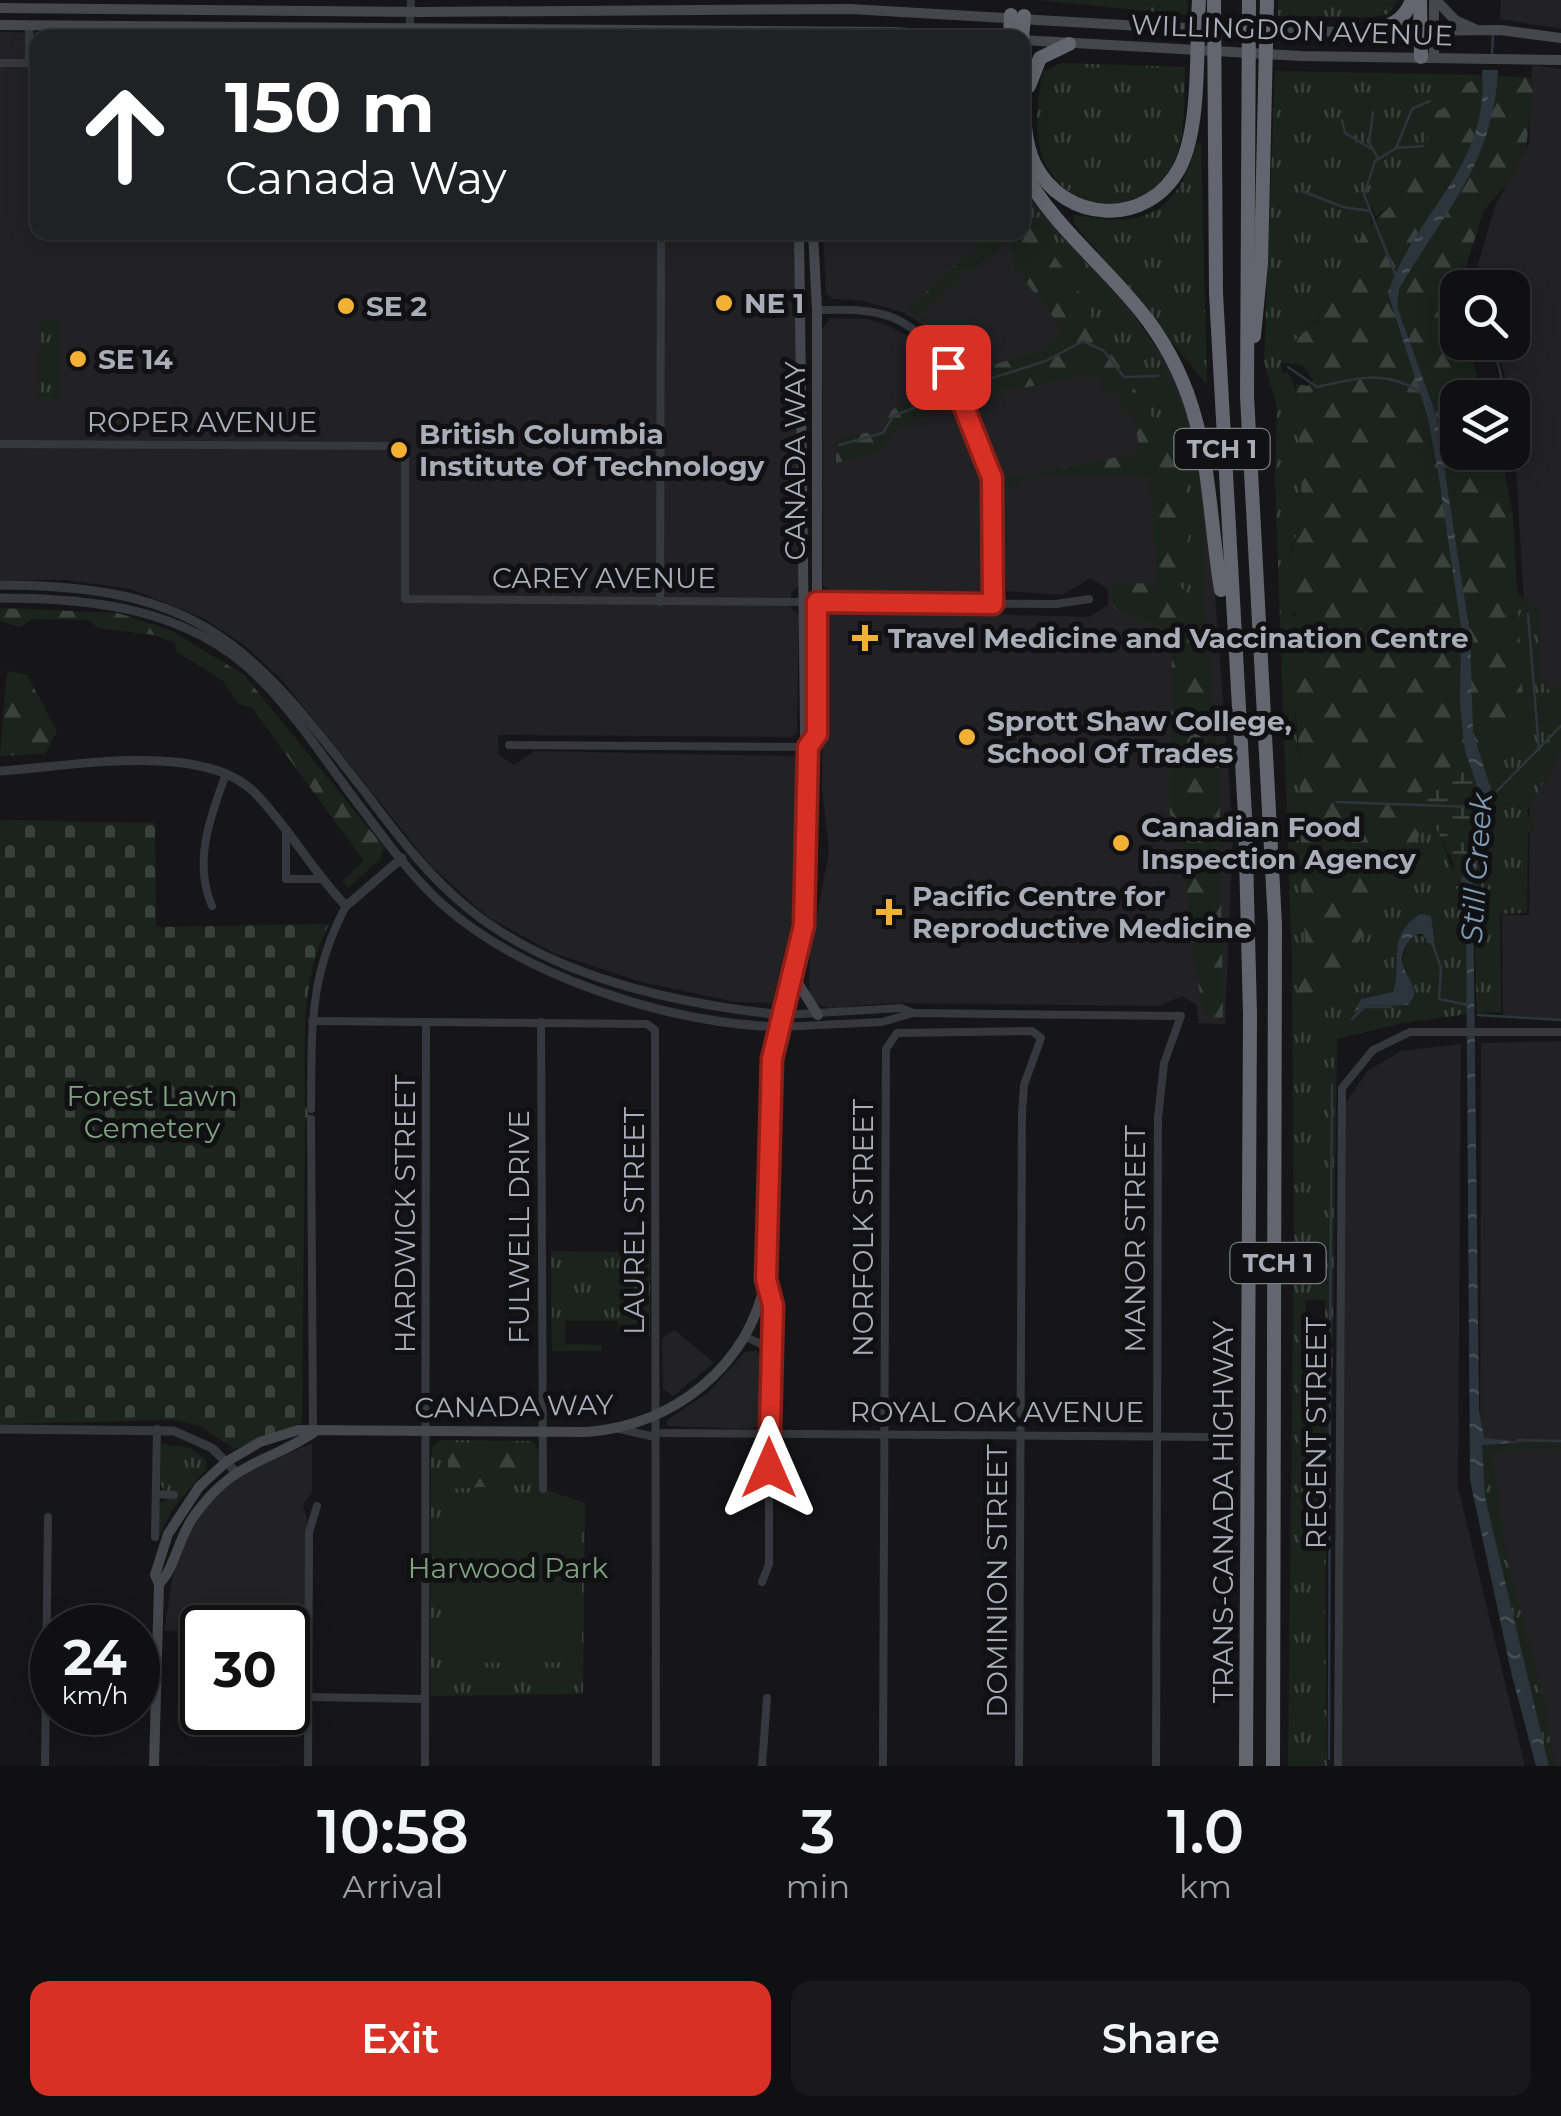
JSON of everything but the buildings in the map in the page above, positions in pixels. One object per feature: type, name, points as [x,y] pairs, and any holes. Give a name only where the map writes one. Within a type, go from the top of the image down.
[{"type":"highway","points":[[1030,141],[1032,159],[1057,194],[1100,212],[1148,203],[1181,166],[1190,140],[1198,0]]},
{"type":"highway","name":"TRANS-CANADA HIGHWAY","points":[[1214,0],[1216,294],[1250,1014],[1246,1766]]},
{"type":"highway","name":"TRANS-CANADA HIGHWAY","points":[[1249,0],[1248,396],[1276,924],[1273,1766]]},
{"type":"highway","points":[[1248,396],[1261,263],[1267,0]]},
{"type":"highway","points":[[1368,32],[1392,26],[1412,0]]},
{"type":"highway","points":[[1420,0],[1427,57]]},
{"type":"highway","points":[[1013,30],[1017,16]]},
{"type":"highway","points":[[1017,16],[1020,30]]},
{"type":"highway","points":[[1030,87],[1035,64],[1051,50],[1070,44]]},
{"type":"highway","points":[[1030,181],[1148,321],[1186,383],[1208,470],[1235,670]]},
{"type":"main road","points":[[1427,33],[1435,0],[1456,20],[1480,31]]},
{"type":"main road","points":[[798,30],[799,4]]},
{"type":"main road","name":"WILLINGDON AVENUE","points":[[0,8],[812,4],[1158,26],[1302,32],[1500,30],[1561,38]]},
{"type":"main road","points":[[812,4],[813,30]]},
{"type":"main road","points":[[0,25],[266,30]]},
{"type":"main road","name":"WILLINGDON AVENUE","points":[[1030,40],[1158,51],[1561,60]]},
{"type":"main road","name":"CANADA WAY","points":[[158,1584],[154,1576],[158,1558],[181,1510],[226,1462],[274,1436],[298,1430],[542,1432],[616,1428],[658,1415],[704,1387],[744,1336],[766,1279],[772,1059],[794,976],[808,892],[803,312],[798,240]]},
{"type":"main road","name":"CANADA WAY","points":[[808,747],[817,734],[818,310],[814,240]]},
{"type":"main road","points":[[794,976],[818,1015]]},
{"type":"main road","name":"CANADA WAY","points":[[154,1766],[158,1584],[192,1519],[235,1471],[312,1432]]},
{"type":"street","points":[[29,25],[30,33]]},
{"type":"street","points":[[0,63],[30,63]]},
{"type":"street","points":[[660,602],[661,240]]},
{"type":"street","points":[[818,310],[871,311],[894,318],[927,339],[948,367],[992,478],[993,604]]},
{"type":"street","name":"ROPER AVENUE","points":[[0,444],[404,446],[405,599]]},
{"type":"street","points":[[0,585],[82,587],[154,604],[223,637],[273,686],[412,853],[456,898],[524,946],[641,988],[781,1021],[901,1008],[912,1013],[903,1020],[882,1022],[781,1021],[714,1019],[632,998],[516,956],[460,920],[400,858],[273,686],[212,643],[151,615],[79,600],[0,598]]},
{"type":"street","name":"CAREY AVENUE","points":[[405,599],[1070,604],[1089,598]]},
{"type":"street","points":[[509,745],[808,747]]},
{"type":"street","points":[[0,770],[89,763],[176,763],[226,774],[250,789],[346,906]]},
{"type":"street","points":[[212,906],[205,889],[204,852],[226,774]]},
{"type":"street","points":[[286,832],[286,879],[323,878]]},
{"type":"street","points":[[312,1432],[312,1021],[320,963],[346,906],[400,858],[412,853]]},
{"type":"street","points":[[516,956],[524,946]]},
{"type":"street","name":"MANOR STREET","points":[[912,1013],[1181,1016],[1166,1054],[1158,1106],[1156,1766]]},
{"type":"street","points":[[312,1021],[541,1022]]},
{"type":"street","name":"HARDWICK STREET","points":[[425,1766],[426,1022]]},
{"type":"street","name":"LAUREL STREET","points":[[541,1022],[647,1024],[654,1028],[656,1766]]},
{"type":"street","name":"FULWELL DRIVE","points":[[541,1022],[543,1489]]},
{"type":"street","name":"DOMINION STREET","points":[[886,1050],[894,1034],[918,1030],[1032,1031],[1040,1040],[1022,1100],[1019,1766]]},
{"type":"street","name":"REGENT STREET","points":[[1338,1766],[1340,1100],[1350,1076],[1384,1042],[1410,1032],[1561,1032]]},
{"type":"street","name":"NORFOLK STREET","points":[[884,1766],[886,1050]]},
{"type":"street","points":[[762,1582],[768,1564],[768,1348],[773,1306],[766,1279]]},
{"type":"street","points":[[744,1336],[768,1348]]},
{"type":"street","points":[[0,1429],[157,1428],[186,1434],[235,1471]]},
{"type":"street","points":[[155,1537],[157,1428]]},
{"type":"street","name":"ROYAL OAK AVENUE","points":[[616,1428],[658,1435],[1212,1436]]},
{"type":"street","points":[[156,1494],[174,1495]]},
{"type":"street","points":[[309,1605],[309,1532],[317,1506]]},
{"type":"street","points":[[44,1766],[48,1517]]},
{"type":"street","points":[[310,1698],[426,1699]]},
{"type":"street","points":[[762,1766],[767,1698]]},
{"type":"street","points":[[308,1735],[308,1766]]},
{"type":"shaded area","points":[[1501,0],[1561,0],[1561,29],[1500,19]]},
{"type":"shaded area","name":"British Columbia Institute Of Technology","points":[[0,32],[30,32],[30,240],[794,240],[799,320],[799,586],[791,593],[791,608],[799,615],[797,733],[791,737],[498,735],[499,755],[514,765],[535,751],[795,756],[797,897],[772,1003],[735,1002],[641,982],[554,953],[488,917],[431,866],[282,680],[244,645],[203,618],[131,589],[65,580],[0,580]]},
{"type":"shaded area","points":[[1532,65],[1561,69],[1561,694],[1541,695],[1524,606],[1516,470],[1530,470],[1530,380],[1506,380],[1500,360],[1530,360],[1530,270],[1479,270],[1478,264],[1495,206],[1529,143]]},
{"type":"shaded area","points":[[1030,194],[1133,314],[1173,372],[1185,398],[1199,460],[1215,594],[1233,832],[1225,1024],[1198,1023],[1197,1005],[1182,996],[1159,1006],[891,1003],[828,1008],[813,1002],[809,991],[810,951],[829,851],[822,789],[823,615],[832,610],[1089,617],[1108,605],[1108,589],[1091,578],[1062,595],[1006,591],[999,473],[952,356],[927,328],[905,313],[863,301],[833,299],[826,293],[823,240],[1030,240]]},
{"type":"shaded area","points":[[830,318],[867,319],[891,327],[914,339],[938,367],[983,485],[985,583],[977,593],[837,593],[823,586],[822,329]]},
{"type":"shaded area","points":[[1561,744],[1561,1020],[1503,1016],[1502,915],[1529,915],[1530,802]]},
{"type":"shaded area","points":[[1561,1041],[1561,1766],[1553,1766],[1480,1469],[1481,1043]]},
{"type":"shaded area","points":[[1461,1044],[1458,1487],[1525,1766],[1342,1766],[1344,1106],[1367,1071],[1401,1051]]},
{"type":"shaded area","points":[[675,1330],[714,1363],[673,1396],[663,1388],[662,1338]]},
{"type":"shaded area","points":[[756,1350],[765,1363],[763,1425],[750,1429],[667,1426],[667,1420],[709,1392],[744,1353]]},
{"type":"shaded area","points":[[312,1443],[312,1492],[303,1505],[307,1519],[306,1605],[180,1605],[180,1631],[164,1631],[175,1562],[192,1526],[239,1475]]},
{"type":"green space","points":[[1038,0],[1188,0],[1187,15]]},
{"type":"green space","points":[[1278,0],[1398,0],[1388,14],[1373,17],[1278,16]]},
{"type":"green space","points":[[1062,63],[1185,67],[1179,149],[1165,177],[1151,190],[1134,199],[1096,202],[1062,186],[1049,170],[1038,135],[1039,96],[1043,71]]},
{"type":"green space","points":[[1275,71],[1483,75],[1456,89],[1445,108],[1434,114],[1400,209],[1390,206],[1376,216],[1362,192],[1372,222],[1344,269],[1352,282],[1296,340],[1288,363],[1281,363],[1282,373],[1288,373],[1294,386],[1302,448],[1300,513],[1288,566],[1294,604],[1289,627],[1301,795],[1305,948],[1297,968],[1316,1029],[1385,887],[1431,818],[1458,890],[1468,986],[1468,1014],[1403,1023],[1337,1039],[1333,1339],[1325,1340],[1325,1300],[1306,1300],[1305,1418],[1321,1419],[1326,1347],[1333,1349],[1325,1588],[1327,1766],[1288,1766],[1294,1235],[1292,962],[1275,478],[1277,406],[1264,362]],"holes":[[[1431,916],[1436,947],[1430,939],[1415,934],[1409,942],[1403,965],[1414,996],[1408,1004],[1364,1006],[1367,997],[1393,992],[1400,940],[1413,919]]]},
{"type":"green space","points":[[1483,75],[1534,78],[1526,148],[1508,183],[1484,210],[1466,270],[1440,270],[1440,360],[1472,360],[1479,380],[1440,380],[1440,470],[1504,470],[1513,516],[1524,720],[1444,773],[1420,794],[1431,818],[1385,888],[1316,1030],[1297,1011],[1297,968],[1305,948],[1298,736],[1286,620],[1295,616],[1287,563],[1298,531],[1302,486],[1296,384],[1308,386],[1313,380],[1302,365],[1288,363],[1296,340],[1317,320],[1338,278],[1351,281],[1344,269],[1364,232],[1390,206],[1400,209],[1430,134],[1434,113],[1445,107],[1456,89]]},
{"type":"green space","points":[[1197,143],[1201,143],[1207,385],[1073,222],[1075,215],[1121,220],[1155,211],[1179,186]]},
{"type":"green space","points":[[1030,201],[1119,301],[1167,374],[1193,443],[1199,480],[1204,604],[1179,587],[1190,556],[1184,485],[1172,447],[1031,224]]},
{"type":"green space","points":[[1030,220],[1083,298],[1090,321],[1172,447],[1184,485],[1190,556],[1179,586],[1204,604],[1219,762],[1223,1021],[1205,1015],[1192,957],[1181,821],[1170,815],[1172,631],[1115,609],[1108,584],[1157,583],[1150,477],[1034,475],[1006,489],[1001,479],[1140,453],[1135,422],[1114,393],[1105,395],[1101,381],[1091,374],[972,398],[965,374],[1043,349],[1064,331],[1012,264],[1017,258],[1006,242],[916,317],[906,310],[985,240],[1030,240]]},
{"type":"green space","points":[[59,319],[60,398],[38,398],[40,320]]},
{"type":"green space","points":[[938,386],[947,407],[896,431],[882,452],[836,463],[836,437],[881,431],[892,410]]},
{"type":"green space","points":[[1516,592],[1540,609],[1540,684],[1548,684],[1548,691],[1552,686],[1561,686],[1561,752],[1527,811],[1535,832],[1528,832],[1527,913],[1500,914],[1501,1012],[1477,1013],[1473,885],[1492,792],[1479,752],[1524,720]]},
{"type":"green space","points":[[0,608],[118,613],[170,630],[244,675],[384,847],[380,859],[348,888],[342,881],[364,861],[252,708],[238,704],[223,681],[176,651],[175,643],[154,635],[98,628],[89,620],[32,619],[20,627],[0,621]]},
{"type":"green space","points":[[7,671],[27,675],[57,731],[45,754],[0,756]]},
{"type":"green space","points":[[1468,758],[1483,804],[1461,884],[1461,898],[1451,878],[1454,864],[1419,794],[1441,772]]},
{"type":"green space","name":"Forest Lawn Cemetery","points":[[0,820],[155,823],[156,927],[329,924],[313,968],[306,1013],[305,1105],[309,1116],[305,1123],[302,1423],[234,1449],[200,1426],[175,1420],[0,1424]]},
{"type":"green space","points":[[551,1251],[650,1252],[650,1335],[618,1334],[617,1321],[565,1321],[565,1344],[601,1345],[602,1351],[552,1351]]},
{"type":"green space","name":"Harwood Park","points":[[441,1440],[533,1441],[539,1452],[540,1488],[585,1503],[583,1694],[430,1696],[431,1457],[433,1447]]},
{"type":"green space","points":[[1561,1443],[1561,1450],[1492,1451],[1507,1559],[1547,1710],[1545,1718],[1556,1766],[1549,1766],[1485,1497],[1482,1444]]},
{"type":"green space","points":[[161,1444],[190,1448],[206,1460],[206,1469],[172,1510],[159,1536],[159,1504],[178,1493],[164,1490],[160,1484]]},
{"type":"green space","points":[[448,1447],[531,1447],[532,1484],[448,1489]]},
{"type":"green space","points":[[518,1503],[582,1509],[582,1655],[576,1662],[455,1663],[445,1654],[447,1513],[455,1505]]},
{"type":"water","points":[[1482,70],[1498,70],[1487,133],[1476,160],[1464,186],[1399,289],[1397,307],[1436,415],[1440,470],[1445,470],[1470,634],[1473,733],[1492,792],[1473,885],[1479,1410],[1484,1438],[1524,1442],[1482,1445],[1485,1497],[1549,1766],[1536,1766],[1512,1676],[1470,1480],[1466,919],[1461,884],[1480,814],[1474,805],[1483,803],[1465,751],[1460,704],[1461,627],[1428,418],[1388,293],[1400,264],[1463,162],[1475,135]]},
{"type":"water","points":[[1420,914],[1431,916],[1436,951],[1422,934],[1415,934],[1407,945],[1402,961],[1414,996],[1408,1005],[1364,1006],[1354,1013],[1361,999],[1393,992],[1402,932]]},
{"type":"waterway","name":"Still Creek","points":[[1492,53],[1493,36]]},
{"type":"waterway","points":[[1396,276],[1364,195],[1375,161],[1396,148],[1412,109],[1430,101]]},
{"type":"waterway","points":[[1373,112],[1369,143],[1378,158]]},
{"type":"waterway","points":[[1342,120],[1345,133],[1370,148]]},
{"type":"waterway","points":[[1396,148],[1423,146]]},
{"type":"waterway","points":[[1302,191],[1343,207],[1370,211]]},
{"type":"waterway","points":[[970,385],[1046,361],[1083,341],[1104,351],[1124,377],[1158,376]]},
{"type":"waterway","points":[[1497,360],[1502,380]]},
{"type":"waterway","points":[[1288,367],[1317,387],[1382,378],[1420,392]]},
{"type":"waterway","points":[[839,445],[883,433],[893,416],[942,397]]},
{"type":"waterway","points":[[1528,614],[1539,750]]},
{"type":"waterway","points":[[1492,796],[1561,726]]},
{"type":"waterway","points":[[1337,802],[1475,807]]},
{"type":"waterway","points":[[1431,939],[1441,968],[1439,999],[1468,1005]]},
{"type":"waterway","points":[[1352,1019],[1364,1007],[1391,1007]]},
{"type":"waterway","points":[[1478,1015],[1561,1020]]},
{"type":"waterway","points":[[1330,1338],[1332,1085]]},
{"type":"waterway","points":[[1329,1759],[1330,1347]]},
{"type":"waterway","points":[[1518,1440],[1561,1441]]},
{"type":"place","name":"NE 1","points":[[724,303]]},
{"type":"place","name":"SE 2","points":[[346,306]]},
{"type":"place","name":"SE 14","points":[[78,359]]},
{"type":"place","name":"British Columbia Institute Of Technology","points":[[399,450]]},
{"type":"place","name":"Travel Medicine and Vaccination Centre","points":[[865,638]]},
{"type":"place","name":"Sprott Shaw College, School Of Trades","points":[[967,737]]},
{"type":"place","name":"Canadian Food Inspection Agency","points":[[1121,843]]},
{"type":"place","name":"Pacific Centre for Reproductive Medicine","points":[[889,912]]},
{"type":"route","points":[[769,1468],[768,1348],[773,1306],[766,1279],[772,1059],[794,976],[808,892],[808,747],[817,734],[817,602],[993,604],[992,478],[948,367]]}]
